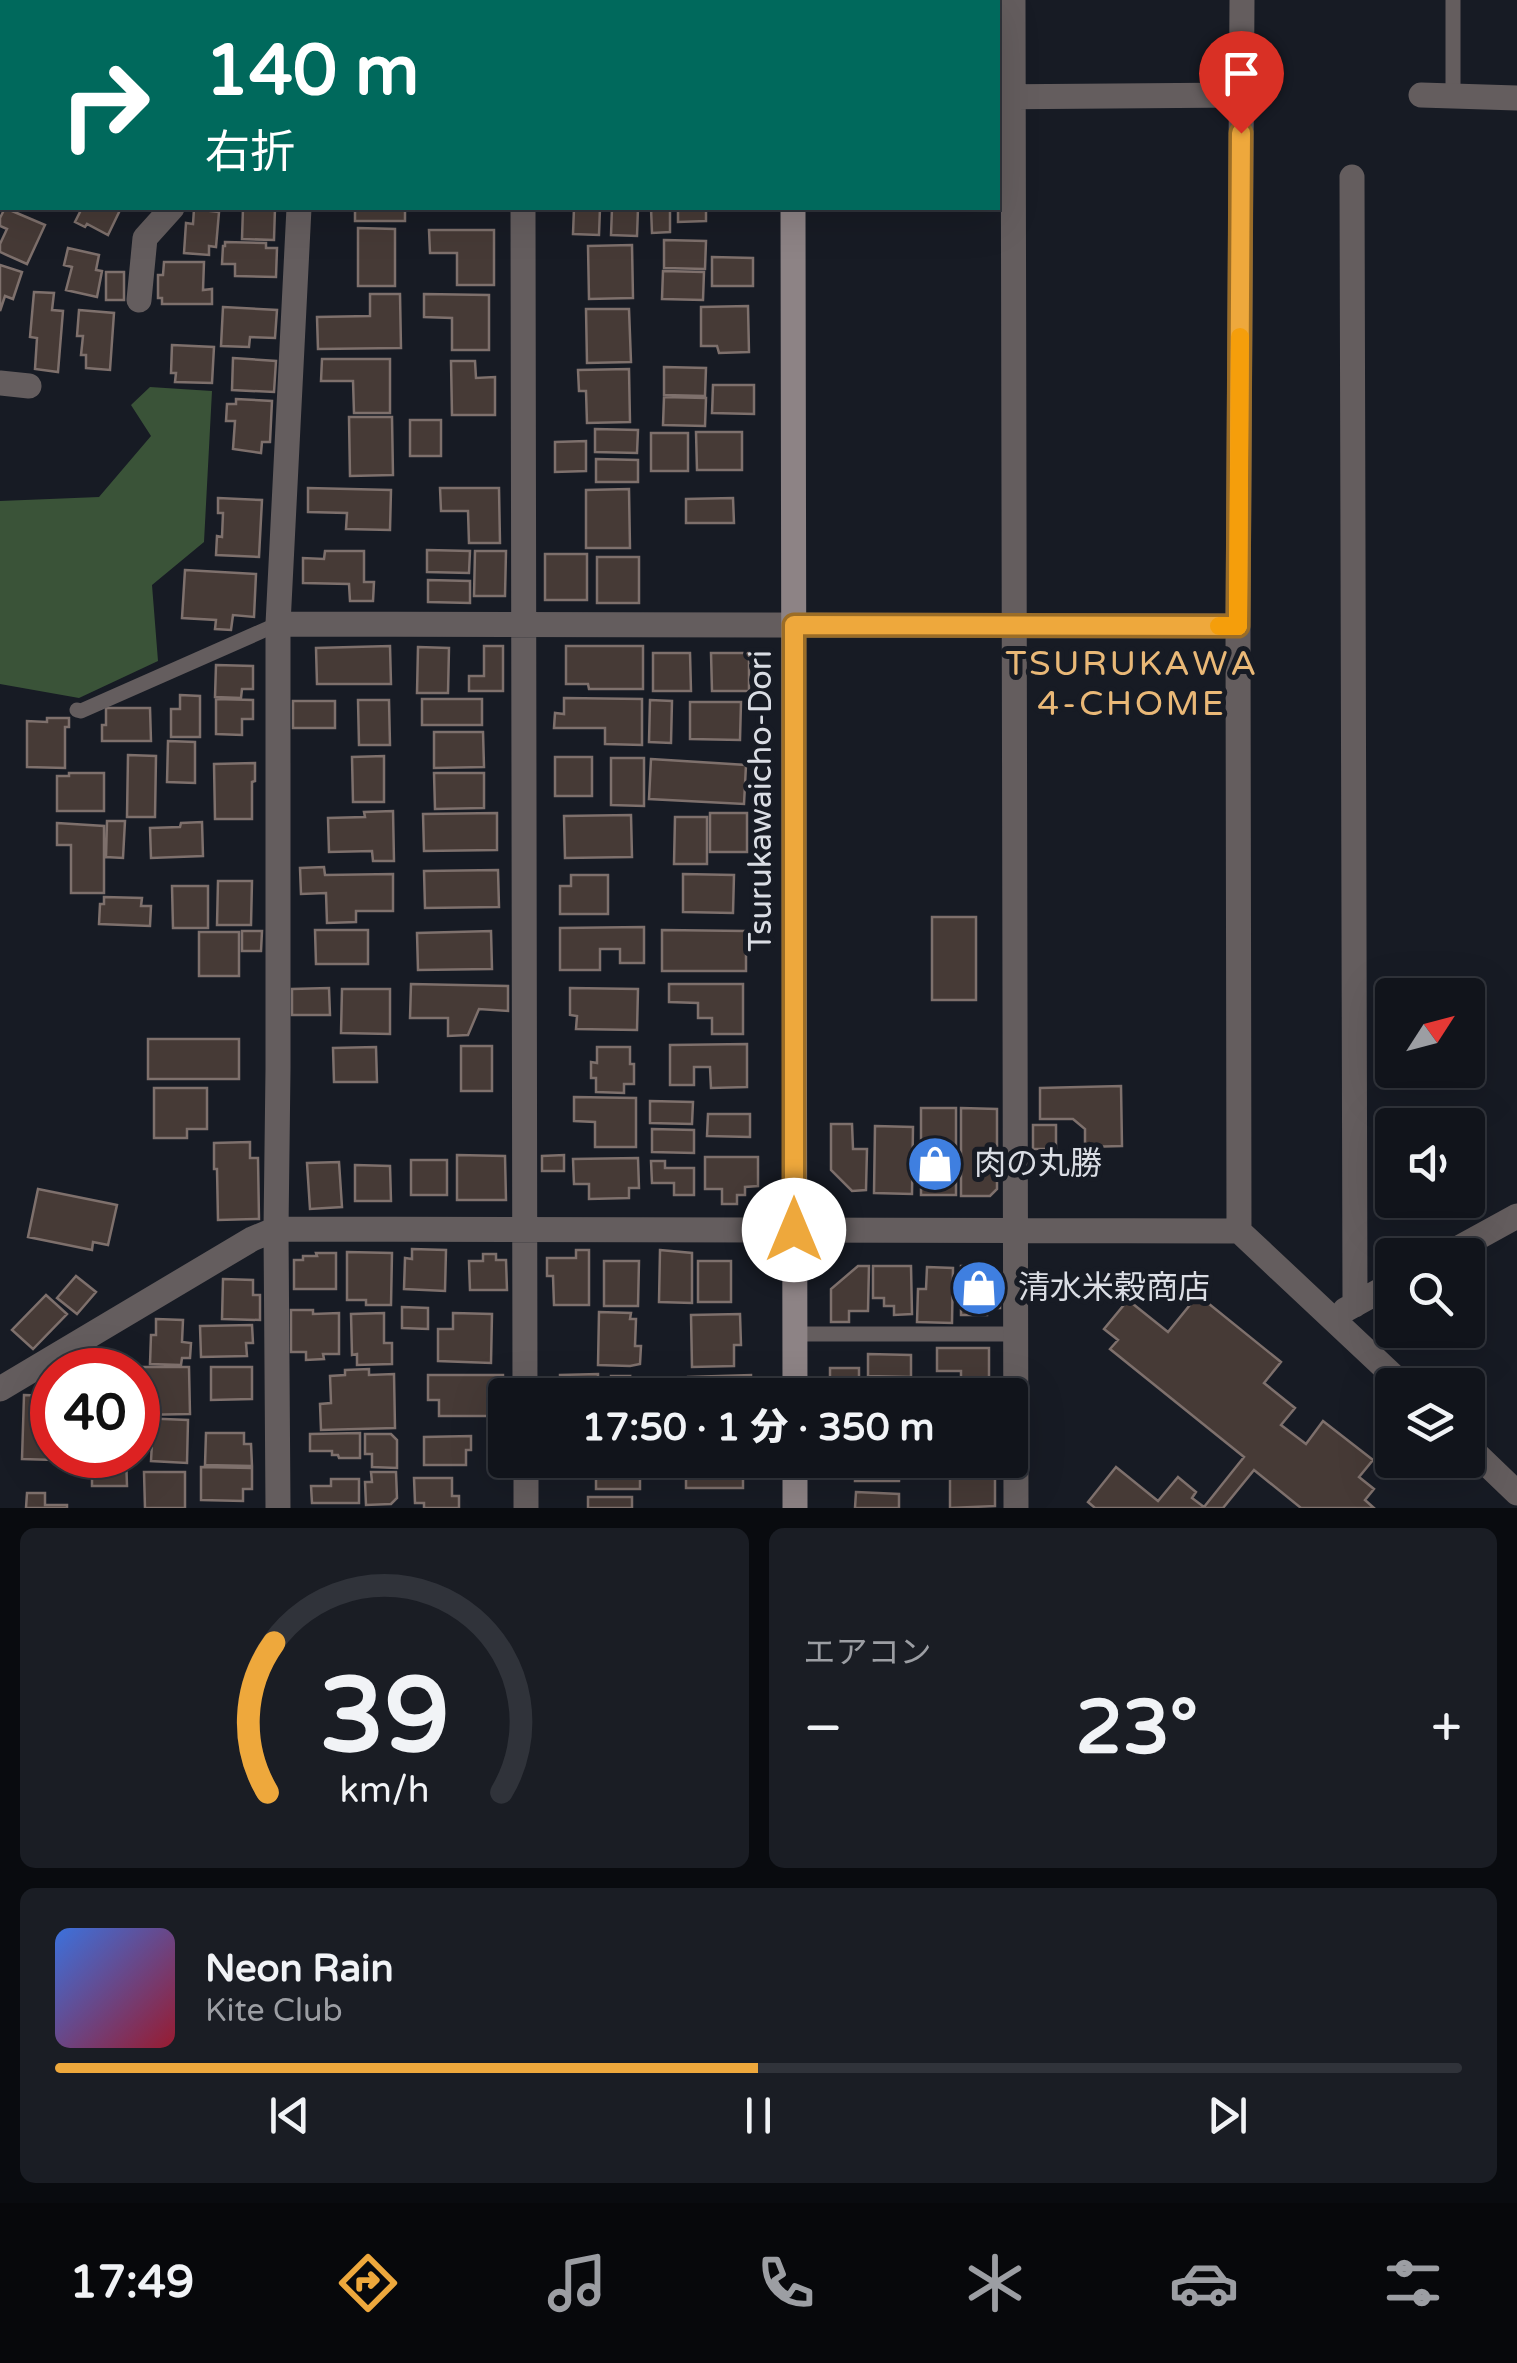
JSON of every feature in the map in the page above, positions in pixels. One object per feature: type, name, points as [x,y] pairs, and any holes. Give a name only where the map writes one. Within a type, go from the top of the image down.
[{"type":"street","points":[[1013,0],[1005,96],[1014,626],[1016,1508]]},
{"type":"street","points":[[1240,1231],[1242,0]]},
{"type":"street","points":[[1005,96],[1242,95]]},
{"type":"street","points":[[1421,95],[1517,98]]},
{"type":"street","points":[[1343,1311],[1352,176]]},
{"type":"street","points":[[139,300],[145,238],[170,210]]},
{"type":"street","points":[[278,1508],[278,624],[299,210]]},
{"type":"street","points":[[523,210],[525,1378]]},
{"type":"street","name":"Tsurukawaicho-Dori","points":[[793,210],[794,1378]]},
{"type":"street","points":[[0,383],[28,386]]},
{"type":"street","points":[[278,624],[1238,626]]},
{"type":"street","points":[[1477,1238],[1517,1216]]},
{"type":"street","points":[[0,1389],[276,1229],[1240,1231],[1343,1311],[1390,1368]]},
{"type":"street","points":[[1343,1311],[1375,1293]]},
{"type":"street","points":[[1485,1462],[1517,1492]]},
{"type":"street","points":[[526,1478],[526,1508]]},
{"type":"street","points":[[795,1478],[795,1508]]},
{"type":"lane","points":[[1453,0],[1453,96]]},
{"type":"lane","points":[[76,710],[278,624]]},
{"type":"lane","points":[[794,1334],[1016,1334]]},
{"type":"green space","points":[[150,387],[212,391],[204,542],[152,585],[158,661],[79,698],[0,684],[0,501],[99,497],[151,436],[131,405]]},
{"type":"building","points":[[4,210],[10,210],[45,225],[27,264],[0,252],[7,229],[0,226]]},
{"type":"building","points":[[81,210],[120,210],[108,235],[75,222]]},
{"type":"building","points":[[194,210],[219,212],[216,247],[209,246],[209,255],[184,253],[186,223],[193,224]]},
{"type":"building","points":[[243,210],[275,210],[274,240],[242,239]]},
{"type":"building","points":[[355,210],[405,210],[405,221],[355,221]]},
{"type":"building","points":[[574,210],[600,210],[599,235],[573,234]]},
{"type":"building","points":[[612,210],[638,210],[637,236],[611,235]]},
{"type":"building","points":[[651,210],[670,210],[670,232],[652,233]]},
{"type":"building","points":[[678,210],[706,210],[706,221],[678,222]]},
{"type":"building","points":[[358,228],[395,229],[395,286],[358,286]]},
{"type":"building","points":[[429,230],[494,230],[494,285],[457,285],[457,253],[430,253]]},
{"type":"building","points":[[664,240],[706,241],[705,269],[664,268]]},
{"type":"building","points":[[225,242],[266,243],[266,248],[277,248],[276,277],[235,276],[235,264],[222,264]]},
{"type":"building","points":[[632,245],[633,298],[589,299],[588,246]]},
{"type":"building","points":[[68,248],[99,255],[96,270],[102,271],[97,297],[66,290],[72,267],[64,265]]},
{"type":"building","points":[[712,257],[753,258],[753,286],[712,286]]},
{"type":"building","points":[[164,262],[204,262],[203,290],[212,289],[212,304],[162,304],[162,298],[158,298],[158,275],[163,275]]},
{"type":"building","points":[[0,265],[22,272],[13,299],[5,296],[0,311]]},
{"type":"building","points":[[663,271],[704,272],[703,300],[662,299]]},
{"type":"building","points":[[106,272],[124,272],[124,300],[106,300]]},
{"type":"building","points":[[34,292],[54,293],[52,310],[63,311],[58,372],[35,369],[37,338],[30,337]]},
{"type":"building","points":[[370,294],[400,294],[401,348],[318,349],[317,317],[370,316]]},
{"type":"building","points":[[424,294],[489,295],[489,350],[452,350],[452,318],[424,317]]},
{"type":"building","points":[[748,306],[749,352],[719,353],[717,346],[701,346],[701,307]]},
{"type":"building","points":[[223,307],[277,310],[275,338],[250,337],[249,347],[221,346]]},
{"type":"building","points":[[586,309],[629,309],[631,362],[587,363]]},
{"type":"building","points":[[79,310],[114,313],[110,370],[86,368],[86,355],[81,355],[83,336],[77,336]]},
{"type":"building","points":[[172,345],[214,347],[212,383],[175,382],[176,373],[171,373]]},
{"type":"building","points":[[233,358],[276,361],[274,392],[232,390]]},
{"type":"building","points":[[322,359],[390,359],[390,413],[354,413],[353,381],[321,381]]},
{"type":"building","points":[[451,361],[475,361],[476,378],[495,377],[495,415],[452,415]]},
{"type":"building","points":[[664,367],[706,368],[705,396],[664,395]]},
{"type":"building","points":[[629,369],[630,422],[587,423],[586,391],[579,391],[578,370]]},
{"type":"building","points":[[713,385],[754,385],[754,414],[712,413]]},
{"type":"building","points":[[664,397],[706,398],[705,426],[663,425]]},
{"type":"building","points":[[236,399],[272,401],[270,442],[262,442],[261,453],[233,449],[235,421],[226,421],[227,404],[236,404]]},
{"type":"building","points":[[349,417],[392,417],[393,475],[350,476]]},
{"type":"building","points":[[410,420],[441,420],[441,456],[410,456]]},
{"type":"building","points":[[595,429],[638,430],[637,453],[595,452]]},
{"type":"building","points":[[696,432],[742,432],[742,470],[697,470]]},
{"type":"building","points":[[651,433],[688,433],[688,471],[651,471]]},
{"type":"building","points":[[586,441],[586,471],[555,472],[555,442]]},
{"type":"building","points":[[596,459],[638,460],[638,482],[596,482]]},
{"type":"building","points":[[308,488],[391,490],[390,530],[346,529],[347,513],[308,512]]},
{"type":"building","points":[[440,488],[499,488],[500,543],[469,543],[468,511],[441,511]]},
{"type":"building","points":[[629,489],[630,548],[586,548],[586,490]]},
{"type":"building","points":[[218,498],[262,500],[259,557],[216,555],[223,513],[218,513]]},
{"type":"building","points":[[733,498],[734,523],[686,523],[686,499]]},
{"type":"building","points":[[427,550],[470,551],[469,573],[427,572]]},
{"type":"building","points":[[325,551],[364,551],[364,582],[374,582],[373,601],[350,601],[349,584],[303,583],[303,558],[324,559]]},
{"type":"building","points":[[475,551],[506,551],[505,596],[474,596]]},
{"type":"building","points":[[545,554],[587,554],[587,600],[545,600]]},
{"type":"building","points":[[597,557],[639,557],[639,603],[597,603]]},
{"type":"building","points":[[185,570],[256,574],[254,617],[233,615],[231,630],[215,629],[216,620],[182,618]]},
{"type":"building","points":[[428,580],[470,581],[470,603],[428,602]]},
{"type":"building","points":[[390,646],[391,684],[317,684],[316,648]]},
{"type":"building","points":[[484,646],[503,646],[503,691],[469,691],[469,676],[484,676]]},
{"type":"building","points":[[566,646],[643,646],[643,689],[589,689],[588,684],[566,684]]},
{"type":"building","points":[[418,647],[449,648],[448,693],[417,693]]},
{"type":"building","points":[[653,653],[690,653],[691,691],[653,691]]},
{"type":"building","points":[[711,653],[749,653],[749,691],[712,691]]},
{"type":"building","points":[[216,665],[253,666],[253,689],[242,689],[241,698],[215,697]]},
{"type":"building","points":[[180,695],[200,696],[200,737],[171,737],[171,709],[180,709]]},
{"type":"building","points":[[564,698],[642,699],[642,745],[605,744],[605,728],[554,728],[555,713],[564,714]]},
{"type":"building","points":[[216,699],[253,700],[253,719],[242,719],[242,735],[216,734]]},
{"type":"building","points":[[422,699],[482,699],[482,725],[422,725]]},
{"type":"building","points":[[358,700],[389,700],[390,745],[359,745]]},
{"type":"building","points":[[650,700],[672,701],[671,743],[649,742]]},
{"type":"building","points":[[293,701],[335,701],[335,728],[293,728]]},
{"type":"building","points":[[690,702],[741,702],[740,740],[690,739]]},
{"type":"building","points":[[106,708],[150,708],[151,741],[102,741]]},
{"type":"building","points":[[47,718],[69,718],[69,727],[65,727],[65,768],[27,767],[27,721],[47,722]]},
{"type":"building","points":[[434,732],[483,732],[484,767],[434,768]]},
{"type":"building","points":[[168,741],[195,742],[195,783],[167,782]]},
{"type":"building","points":[[128,755],[156,756],[155,817],[127,817]]},
{"type":"building","points":[[384,756],[384,802],[353,802],[352,757]]},
{"type":"building","points":[[555,757],[592,757],[592,796],[555,796]]},
{"type":"building","points":[[611,758],[644,758],[644,806],[611,805]]},
{"type":"building","points":[[651,759],[746,765],[744,804],[649,799]]},
{"type":"building","points":[[255,763],[252,819],[215,819],[214,764]]},
{"type":"building","points":[[104,773],[104,811],[57,811],[57,776]]},
{"type":"building","points":[[434,773],[484,773],[484,808],[435,809]]},
{"type":"building","points":[[393,811],[394,861],[373,861],[372,851],[329,852],[328,818]]},
{"type":"building","points":[[497,813],[497,850],[424,851],[423,814]]},
{"type":"building","points":[[710,813],[747,813],[747,852],[710,852]]},
{"type":"building","points":[[631,815],[632,857],[565,858],[564,816]]},
{"type":"building","points":[[675,817],[707,817],[707,864],[674,864]]},
{"type":"building","points":[[107,821],[125,821],[123,858],[106,857]]},
{"type":"building","points":[[202,822],[203,856],[151,858],[150,828]]},
{"type":"building","points":[[57,823],[104,826],[104,893],[71,893],[71,845],[57,845]]},
{"type":"building","points":[[324,867],[325,875],[393,874],[393,911],[356,911],[356,922],[327,923],[326,893],[301,894],[300,868]]},
{"type":"building","points":[[498,870],[499,907],[425,908],[424,871]]},
{"type":"building","points":[[683,874],[734,875],[733,913],[683,912]]},
{"type":"building","points":[[571,875],[608,875],[608,914],[560,914],[560,886],[571,886]]},
{"type":"building","points":[[218,881],[252,881],[251,925],[217,925]]},
{"type":"building","points":[[172,886],[208,886],[208,928],[173,928]]},
{"type":"building","points":[[104,897],[142,898],[141,906],[151,906],[150,926],[99,924]]},
{"type":"building","points":[[932,917],[976,917],[976,1000],[932,1000]]},
{"type":"building","points":[[644,927],[644,963],[620,963],[620,949],[600,949],[600,970],[560,970],[560,928]]},
{"type":"building","points":[[315,930],[368,930],[368,964],[316,964]]},
{"type":"building","points":[[662,930],[746,931],[746,971],[662,971]]},
{"type":"building","points":[[242,931],[262,931],[261,951],[242,951]]},
{"type":"building","points":[[491,931],[492,969],[418,970],[417,933]]},
{"type":"building","points":[[199,932],[239,932],[239,976],[199,976]]},
{"type":"building","points":[[411,984],[508,986],[508,1011],[479,1009],[468,1035],[448,1036],[448,1018],[410,1018]]},
{"type":"building","points":[[669,984],[743,984],[743,1034],[712,1034],[712,1018],[698,1018],[698,1003],[669,1002]]},
{"type":"building","points":[[329,988],[330,1015],[292,1015],[292,989]]},
{"type":"building","points":[[570,988],[638,989],[637,1030],[576,1029],[577,1016],[570,1015]]},
{"type":"building","points":[[342,989],[390,989],[390,1034],[341,1033]]},
{"type":"building","points":[[148,1039],[239,1039],[239,1079],[148,1079]]},
{"type":"building","points":[[747,1044],[747,1087],[711,1088],[710,1067],[694,1067],[694,1085],[670,1085],[670,1045]]},
{"type":"building","points":[[461,1046],[492,1046],[492,1091],[461,1091]]},
{"type":"building","points":[[376,1047],[377,1082],[334,1082],[333,1048]]},
{"type":"building","points":[[597,1047],[630,1047],[634,1084],[624,1084],[624,1093],[596,1092],[591,1062],[597,1063]]},
{"type":"building","points":[[1121,1086],[1122,1146],[1085,1147],[1085,1129],[1073,1119],[1040,1119],[1040,1088]]},
{"type":"building","points":[[154,1088],[207,1088],[207,1129],[187,1129],[187,1138],[154,1138]]},
{"type":"building","points":[[574,1097],[636,1098],[636,1147],[595,1147],[595,1122],[574,1121]]},
{"type":"building","points":[[650,1101],[693,1102],[692,1124],[650,1123]]},
{"type":"building","points":[[921,1108],[956,1108],[956,1195],[921,1195]]},
{"type":"building","points":[[961,1108],[997,1109],[997,1189],[990,1196],[961,1196]]},
{"type":"building","points":[[708,1114],[750,1114],[750,1137],[707,1136]]},
{"type":"building","points":[[831,1124],[852,1124],[853,1149],[867,1149],[866,1190],[852,1191],[831,1170]]},
{"type":"building","points":[[1033,1125],[1056,1125],[1056,1149],[1033,1149]]},
{"type":"building","points":[[875,1126],[913,1127],[912,1194],[874,1193]]},
{"type":"building","points":[[652,1129],[694,1130],[694,1153],[652,1152]]},
{"type":"building","points":[[250,1142],[250,1158],[258,1158],[259,1219],[218,1220],[214,1143]]},
{"type":"building","points":[[457,1155],[505,1156],[506,1200],[457,1200]]},
{"type":"building","points":[[564,1155],[564,1171],[542,1171],[542,1156]]},
{"type":"building","points":[[705,1157],[758,1157],[758,1186],[745,1187],[745,1195],[737,1195],[737,1204],[722,1204],[722,1189],[705,1189]]},
{"type":"building","points":[[638,1158],[639,1188],[629,1188],[629,1198],[589,1199],[589,1184],[574,1184],[573,1159]]},
{"type":"building","points":[[411,1160],[447,1160],[447,1195],[411,1195]]},
{"type":"building","points":[[651,1161],[665,1161],[665,1168],[694,1168],[694,1195],[674,1195],[674,1183],[652,1183]]},
{"type":"building","points":[[339,1162],[342,1207],[310,1209],[307,1163]]},
{"type":"building","points":[[355,1165],[390,1166],[391,1201],[355,1201]]},
{"type":"building","points":[[38,1189],[117,1205],[108,1245],[93,1242],[92,1250],[28,1237]]},
{"type":"building","points":[[412,1249],[446,1250],[445,1291],[404,1289],[405,1258],[412,1259]]},
{"type":"building","points":[[576,1250],[589,1250],[589,1305],[554,1305],[553,1276],[547,1276],[547,1258],[576,1258]]},
{"type":"building","points":[[660,1250],[692,1253],[692,1303],[659,1302]]},
{"type":"building","points":[[347,1252],[392,1253],[391,1305],[347,1300]]},
{"type":"building","points":[[316,1253],[336,1253],[336,1289],[294,1289],[294,1260],[317,1256]]},
{"type":"building","points":[[483,1254],[496,1254],[496,1260],[506,1260],[507,1290],[470,1290],[469,1261],[483,1261]]},
{"type":"building","points":[[604,1261],[639,1261],[638,1306],[604,1306]]},
{"type":"building","points":[[698,1261],[731,1261],[731,1302],[698,1302]]},
{"type":"building","points":[[858,1266],[869,1266],[868,1311],[849,1311],[849,1322],[831,1322],[831,1289]]},
{"type":"building","points":[[873,1266],[911,1266],[912,1314],[894,1315],[894,1306],[884,1306],[884,1298],[873,1298]]},
{"type":"building","points":[[961,1266],[988,1266],[1000,1278],[1000,1308],[987,1308],[987,1315],[961,1315]]},
{"type":"building","points":[[927,1267],[953,1268],[952,1323],[917,1322],[918,1289],[926,1289]]},
{"type":"building","points":[[76,1276],[96,1292],[77,1314],[57,1298]]},
{"type":"building","points":[[223,1279],[253,1280],[253,1295],[260,1295],[260,1320],[222,1319]]},
{"type":"building","points":[[46,1295],[67,1314],[34,1348],[12,1330]]},
{"type":"building","points":[[1198,1295],[1281,1362],[1264,1383],[1295,1408],[1281,1425],[1306,1444],[1323,1421],[1373,1460],[1359,1477],[1374,1489],[1365,1500],[1374,1508],[1301,1508],[1254,1470],[1223,1508],[1095,1508],[1088,1502],[1116,1467],[1158,1501],[1178,1477],[1196,1492],[1192,1498],[1204,1507],[1244,1457],[1110,1349],[1118,1340],[1104,1329],[1128,1300],[1168,1332]]},
{"type":"building","points":[[402,1307],[428,1308],[428,1329],[402,1328]]},
{"type":"building","points":[[291,1310],[339,1313],[339,1354],[306,1360],[306,1352],[291,1352]]},
{"type":"building","points":[[599,1312],[631,1313],[630,1319],[636,1319],[635,1346],[641,1346],[640,1364],[598,1365]]},
{"type":"building","points":[[384,1313],[384,1343],[392,1343],[392,1364],[357,1365],[357,1354],[352,1355],[351,1314]]},
{"type":"building","points":[[453,1313],[492,1314],[491,1363],[438,1361],[438,1329],[453,1329]]},
{"type":"building","points":[[740,1314],[741,1345],[734,1345],[734,1366],[692,1367],[691,1315]]},
{"type":"building","points":[[156,1319],[183,1320],[182,1342],[191,1343],[190,1358],[182,1358],[181,1365],[160,1364],[160,1348],[151,1348],[151,1335],[156,1335]]},
{"type":"building","points":[[252,1325],[253,1343],[246,1343],[247,1356],[201,1357],[200,1326]]},
{"type":"building","points":[[937,1348],[989,1348],[989,1378],[961,1378],[961,1371],[937,1371]]},
{"type":"building","points":[[868,1354],[911,1355],[911,1377],[868,1376]]},
{"type":"building","points":[[160,1367],[189,1367],[190,1414],[160,1415]]},
{"type":"building","points":[[211,1367],[252,1367],[252,1399],[211,1400]]},
{"type":"building","points":[[830,1368],[859,1368],[859,1378],[830,1378]]},
{"type":"building","points":[[369,1369],[369,1375],[394,1374],[395,1428],[321,1430],[320,1404],[331,1403],[330,1376],[345,1375],[345,1370]]},
{"type":"building","points":[[598,1374],[598,1378],[560,1378]]},
{"type":"building","points":[[428,1375],[503,1375],[488,1378],[488,1416],[439,1416],[439,1400],[428,1400]]},
{"type":"building","points":[[751,1375],[751,1378],[688,1377]]},
{"type":"building","points":[[24,1395],[30,1395],[30,1459],[22,1459]]},
{"type":"building","points":[[160,1419],[188,1420],[187,1463],[160,1462]]},
{"type":"building","points":[[206,1433],[244,1433],[244,1444],[251,1444],[252,1466],[205,1465]]},
{"type":"building","points":[[360,1433],[360,1458],[339,1458],[332,1451],[310,1451],[310,1434]]},
{"type":"building","points":[[365,1434],[391,1434],[397,1440],[397,1468],[372,1467],[372,1454],[365,1454]]},
{"type":"building","points":[[471,1436],[466,1465],[424,1465],[424,1437]]},
{"type":"building","points":[[201,1467],[252,1468],[252,1489],[243,1489],[243,1501],[201,1500]]},
{"type":"building","points":[[160,1472],[185,1472],[185,1508],[145,1508],[144,1478],[160,1478]]},
{"type":"building","points":[[371,1472],[396,1472],[397,1498],[391,1504],[366,1505],[365,1482],[372,1482]]},
{"type":"building","points":[[92,1478],[127,1478],[127,1486],[92,1486]]},
{"type":"building","points":[[414,1478],[452,1478],[452,1496],[459,1496],[459,1508],[424,1508],[424,1503],[415,1503]]},
{"type":"building","points":[[596,1478],[640,1478],[640,1489],[596,1489]]},
{"type":"building","points":[[686,1478],[743,1478],[743,1488],[686,1488]]},
{"type":"building","points":[[855,1478],[899,1478],[899,1481],[855,1481]]},
{"type":"building","points":[[950,1478],[995,1478],[995,1506],[950,1508]]},
{"type":"building","points":[[331,1479],[359,1479],[359,1503],[312,1503],[311,1486],[331,1486]]},
{"type":"building","points":[[856,1492],[899,1494],[899,1508],[855,1508]]},
{"type":"building","points":[[27,1493],[45,1493],[45,1505],[67,1508],[26,1508]]},
{"type":"building","points":[[588,1497],[632,1497],[632,1508],[588,1508]]},
{"type":"slow traffic","points":[[1219,626],[1238,626],[1240,337]]},
{"type":"place","name":"肉の丸勝","points":[[935,1164]]},
{"type":"place","name":"清水米穀商店","points":[[979,1288]]},
{"type":"district","name":"TSURUKAWA 4-CHOME","points":[[1132,684]]},
{"type":"route","points":[[794,1230],[794,625],[1238,626],[1241,133]]}]
